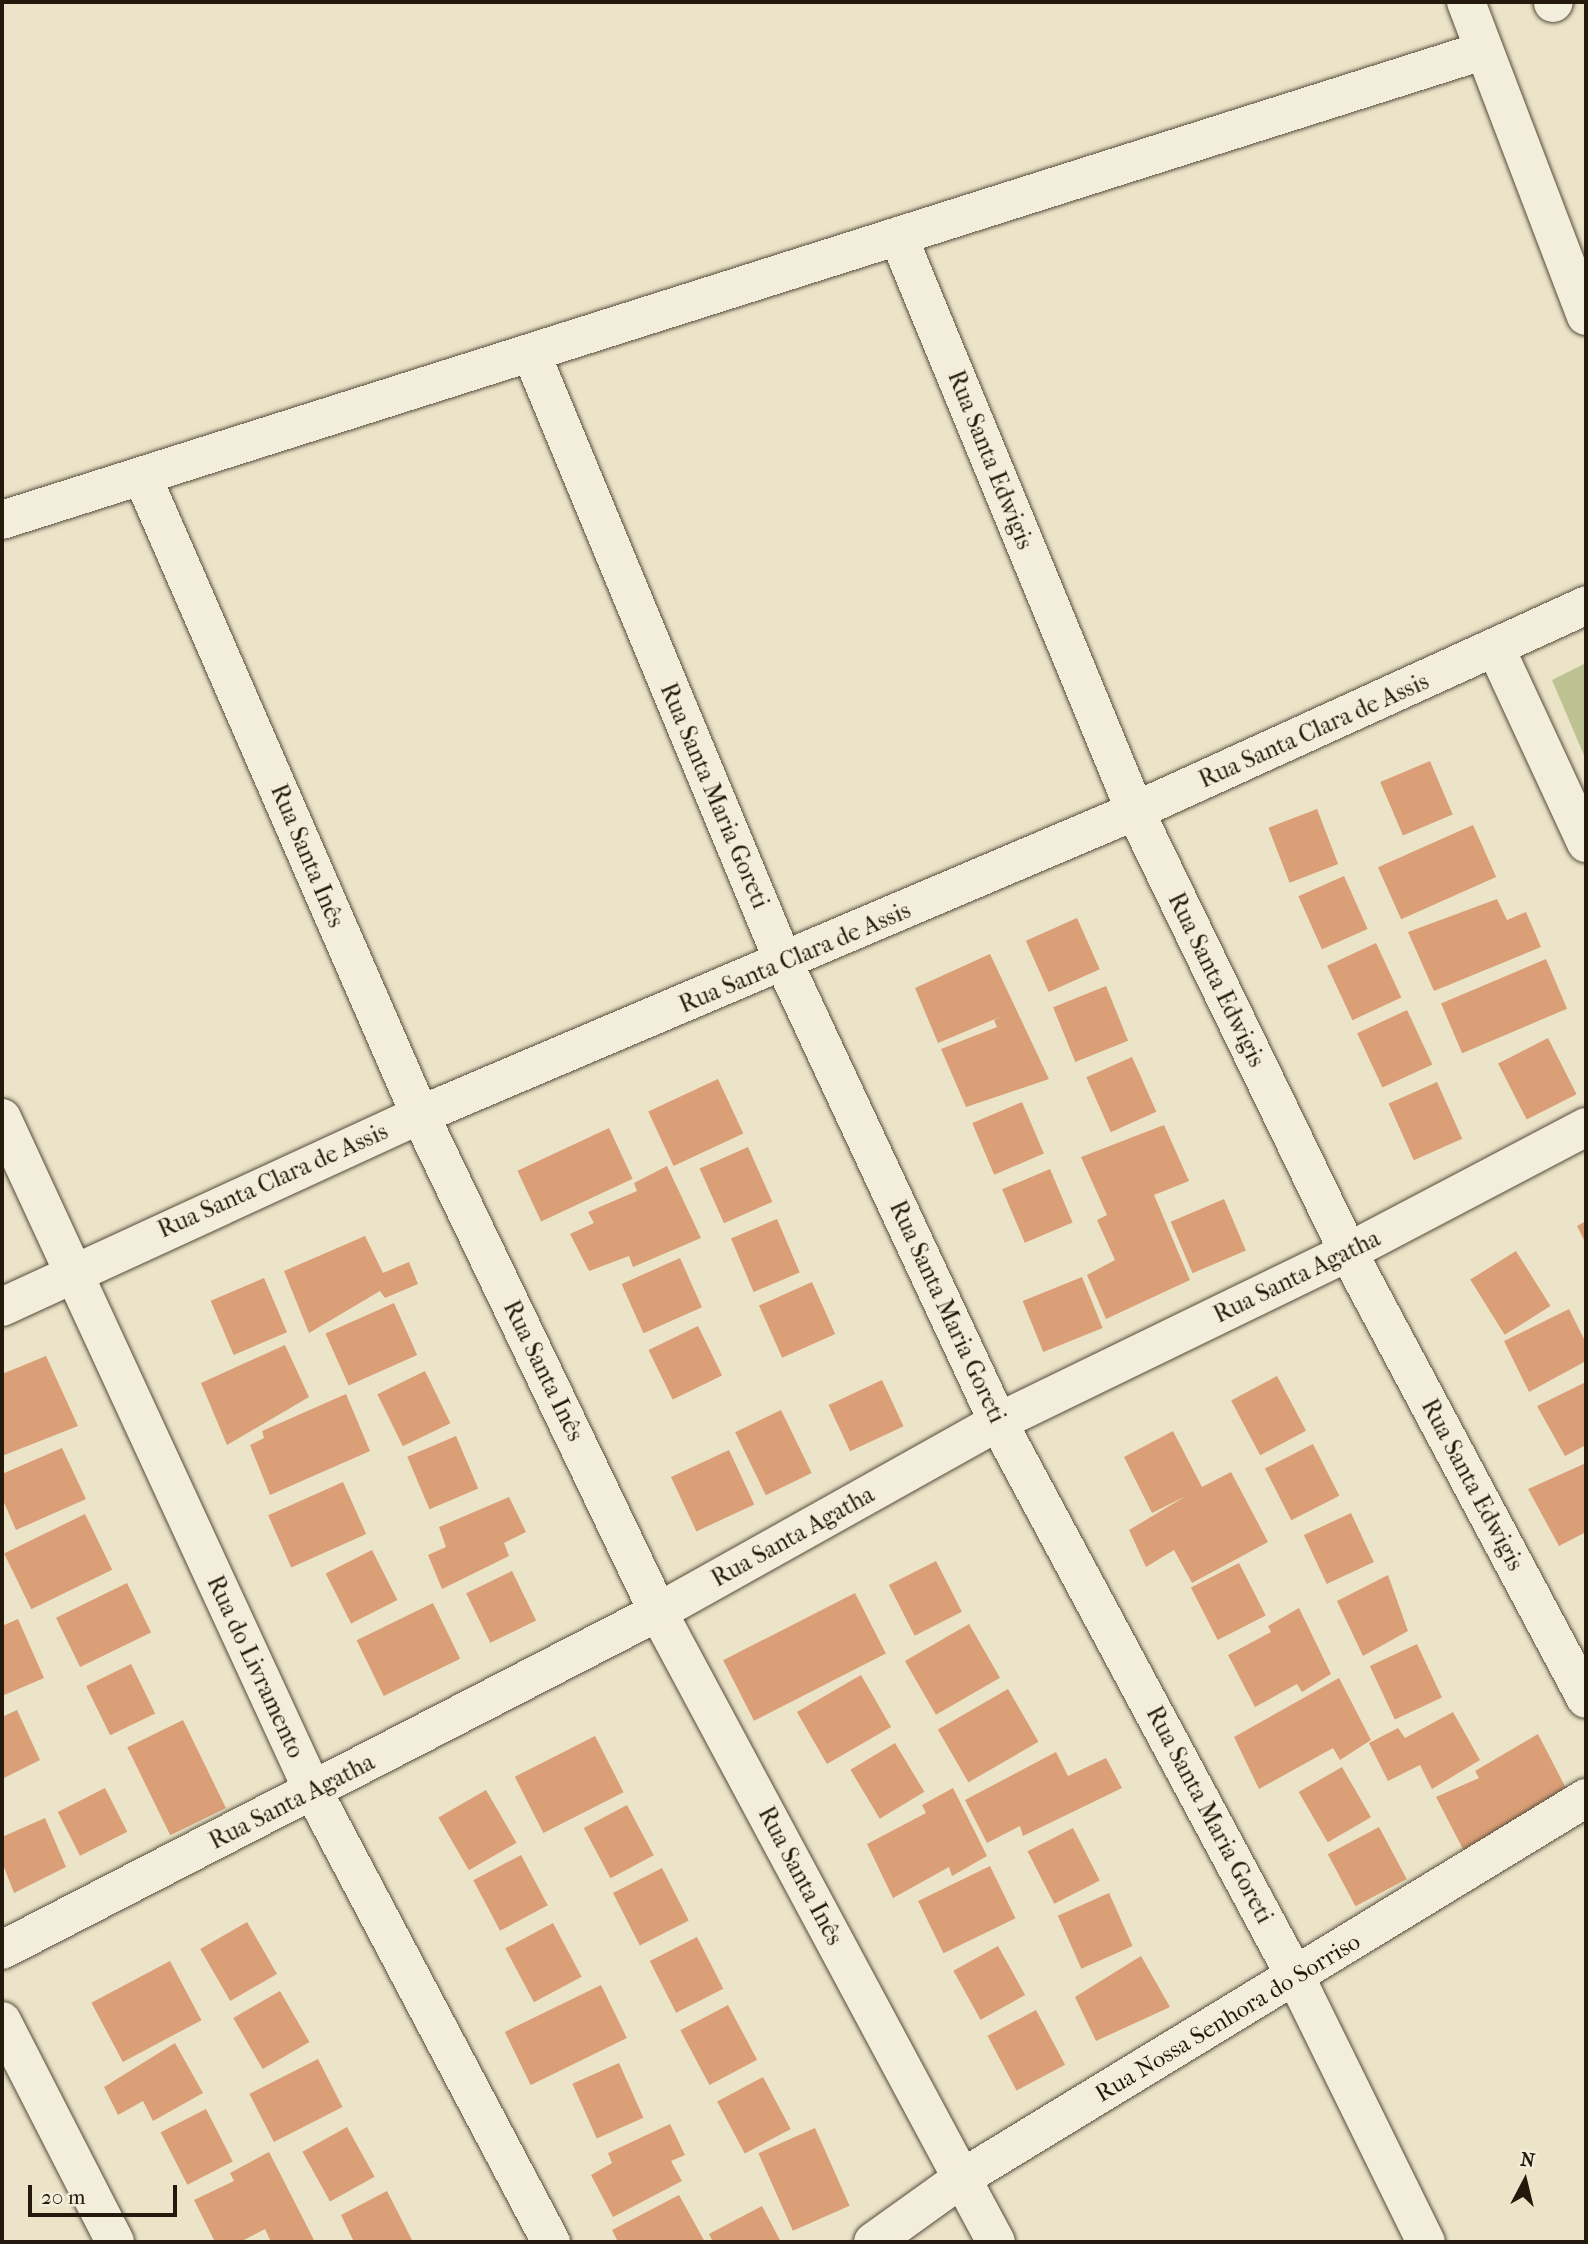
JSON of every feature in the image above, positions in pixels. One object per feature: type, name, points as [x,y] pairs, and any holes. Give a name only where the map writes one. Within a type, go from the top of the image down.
[{"type":"street","points":[[1466,2],[1482,51],[1586,316]]},
{"type":"street","points":[[2,520],[1482,51]]},
{"type":"street","name":"Rua Santa Edwigis","points":[[898,236],[1135,811],[1348,1252],[1586,1699]]},
{"type":"street","name":"Rua Santa Maria Goreti","points":[[531,353],[784,963],[998,1422],[1296,1978],[1426,2242]]},
{"type":"street","name":"Rua Santa Inês","points":[[142,476],[420,1115],[658,1612],[996,2242]]},
{"type":"street","name":"Rua Santa Clara de Assis","points":[[2,1307],[68,1273],[420,1115],[784,963],[1135,811],[1496,649],[1586,605]]},
{"type":"street","points":[[1496,649],[1586,843]]},
{"type":"street","name":"Rua do Livramento","points":[[2,1118],[68,1273],[313,1791],[551,2242]]},
{"type":"street","name":"Rua Santa Agatha","points":[[2,1950],[658,1612],[998,1422],[1348,1252],[1586,1127]]},
{"type":"street","name":"Rua Nossa Senhora do Sorriso","points":[[873,2242],[962,2178],[1296,1978],[1586,1798]]},
{"type":"street","points":[[2,2021],[115,2242]]},
{"type":"green space","points":[[1586,663],[1586,760],[1552,680]]},
{"type":"building","points":[[1430,761],[1453,814],[1403,835],[1380,782]]},
{"type":"building","points":[[1317,809],[1338,864],[1290,883],[1268,828]]},
{"type":"building","points":[[1473,825],[1496,877],[1401,919],[1378,867]]},
{"type":"building","points":[[1344,876],[1368,929],[1322,949],[1298,896]]},
{"type":"building","points":[[1497,899],[1507,920],[1526,912],[1541,947],[1434,991],[1408,932]]},
{"type":"building","points":[[1077,918],[1100,969],[1049,992],[1026,941]]},
{"type":"building","points":[[1376,943],[1401,997],[1352,1020],[1327,966]]},
{"type":"building","points":[[990,954],[1049,1079],[966,1107],[941,1049],[997,1027],[994,1020],[1002,1016],[938,1043],[915,988]]},
{"type":"building","points":[[1546,959],[1567,1009],[1462,1053],[1441,1004]]},
{"type":"building","points":[[1106,986],[1128,1041],[1075,1062],[1053,1007]]},
{"type":"building","points":[[1407,1010],[1432,1064],[1383,1088],[1357,1033]]},
{"type":"building","points":[[1548,1038],[1577,1094],[1527,1120],[1498,1063]]},
{"type":"building","points":[[1132,1057],[1156,1112],[1111,1132],[1086,1077]]},
{"type":"building","points":[[718,1079],[743,1133],[674,1166],[648,1112]]},
{"type":"building","points":[[1437,1082],[1462,1139],[1414,1160],[1389,1104]]},
{"type":"building","points":[[1022,1102],[1044,1154],[994,1175],[972,1123]]},
{"type":"building","points":[[1164,1125],[1189,1181],[1154,1195],[1190,1280],[1106,1319],[1087,1275],[1115,1260],[1097,1220],[1107,1215],[1081,1157]]},
{"type":"building","points":[[609,1128],[633,1179],[541,1221],[517,1171]]},
{"type":"building","points":[[748,1147],[772,1202],[724,1223],[700,1169]]},
{"type":"building","points":[[667,1166],[701,1238],[633,1267],[629,1256],[589,1271],[570,1234],[594,1223],[588,1212],[637,1191],[634,1183]]},
{"type":"building","points":[[1050,1169],[1073,1222],[1025,1243],[1002,1189]]},
{"type":"building","points":[[1224,1199],[1246,1251],[1192,1273],[1171,1222]]},
{"type":"building","points":[[777,1219],[800,1272],[754,1292],[731,1239]]},
{"type":"building","points":[[1586,1221],[1586,1244],[1577,1226]]},
{"type":"building","points":[[365,1236],[383,1273],[409,1262],[418,1284],[385,1298],[380,1291],[309,1333],[284,1271]]},
{"type":"building","points":[[1516,1251],[1550,1306],[1505,1335],[1470,1280]]},
{"type":"building","points":[[680,1258],[702,1307],[643,1333],[622,1284]]},
{"type":"building","points":[[1082,1277],[1103,1328],[1043,1352],[1023,1301]]},
{"type":"building","points":[[264,1278],[287,1332],[234,1355],[211,1301]]},
{"type":"building","points":[[812,1282],[835,1334],[782,1358],[759,1306]]},
{"type":"building","points":[[394,1303],[417,1355],[349,1386],[325,1334]]},
{"type":"building","points":[[1569,1309],[1586,1343],[1586,1361],[1529,1392],[1504,1341]]},
{"type":"building","points":[[698,1326],[722,1375],[673,1400],[649,1350]]},
{"type":"building","points":[[285,1345],[309,1397],[227,1445],[201,1383]]},
{"type":"building","points":[[46,1356],[78,1426],[2,1456],[2,1374]]},
{"type":"building","points":[[425,1371],[450,1423],[403,1446],[377,1394]]},
{"type":"building","points":[[1277,1376],[1306,1431],[1260,1455],[1231,1400]]},
{"type":"building","points":[[882,1380],[904,1426],[850,1451],[829,1405]]},
{"type":"building","points":[[1586,1382],[1586,1445],[1565,1456],[1537,1406]]},
{"type":"building","points":[[346,1394],[370,1451],[270,1495],[250,1445],[264,1438],[262,1431]]},
{"type":"building","points":[[781,1410],[812,1473],[766,1495],[735,1432]]},
{"type":"building","points":[[1173,1431],[1202,1487],[1231,1472],[1268,1542],[1192,1583],[1174,1550],[1146,1567],[1129,1530],[1186,1496],[1152,1513],[1124,1457]]},
{"type":"building","points":[[456,1436],[478,1488],[429,1509],[407,1457]]},
{"type":"building","points":[[1313,1444],[1339,1496],[1291,1520],[1265,1469]]},
{"type":"building","points":[[62,1448],[86,1499],[16,1530],[2,1498],[2,1474]]},
{"type":"building","points":[[729,1450],[754,1504],[696,1531],[671,1477]]},
{"type":"building","points":[[1586,1463],[1586,1532],[1559,1546],[1528,1489]]},
{"type":"building","points":[[343,1482],[366,1534],[291,1567],[268,1515]]},
{"type":"building","points":[[509,1497],[526,1532],[504,1543],[509,1556],[442,1589],[428,1555],[446,1547],[439,1527]]},
{"type":"building","points":[[1351,1513],[1374,1562],[1327,1584],[1304,1535]]},
{"type":"building","points":[[85,1514],[112,1570],[31,1609],[4,1553]]},
{"type":"building","points":[[372,1550],[397,1600],[351,1624],[326,1574]]},
{"type":"building","points":[[936,1561],[962,1612],[915,1636],[889,1585]]},
{"type":"building","points":[[1239,1563],[1266,1616],[1218,1640],[1191,1588]]},
{"type":"building","points":[[512,1571],[536,1620],[490,1643],[466,1593]]},
{"type":"building","points":[[1388,1575],[1408,1631],[1363,1656],[1337,1601]]},
{"type":"building","points":[[127,1583],[151,1632],[80,1667],[56,1618]]},
{"type":"building","points":[[855,1593],[886,1654],[754,1721],[723,1660]]},
{"type":"building","points":[[433,1603],[460,1659],[384,1696],[357,1640]]},
{"type":"building","points":[[1299,1608],[1331,1674],[1302,1692],[1297,1684],[1255,1707],[1228,1655],[1271,1632],[1268,1626]]},
{"type":"building","points":[[18,1619],[44,1678],[2,1696],[2,1626]]},
{"type":"building","points":[[969,1624],[1000,1678],[936,1715],[905,1661]]},
{"type":"building","points":[[1417,1644],[1442,1697],[1395,1719],[1370,1666]]},
{"type":"building","points":[[131,1664],[155,1713],[110,1735],[86,1686]]},
{"type":"building","points":[[861,1675],[891,1727],[827,1764],[797,1712]]},
{"type":"building","points":[[1339,1678],[1371,1740],[1340,1760],[1333,1748],[1259,1789],[1234,1737]]},
{"type":"building","points":[[1008,1689],[1038,1742],[968,1782],[938,1730]]},
{"type":"building","points":[[17,1710],[40,1760],[2,1779],[2,1717]]},
{"type":"building","points":[[1453,1712],[1480,1760],[1432,1789],[1420,1765],[1388,1781],[1369,1743],[1398,1728],[1405,1738]]},
{"type":"building","points":[[183,1720],[226,1808],[170,1835],[127,1747]]},
{"type":"building","points":[[1538,1734],[1570,1796],[1464,1851],[1436,1797],[1479,1778],[1475,1771]]},
{"type":"building","points":[[595,1736],[624,1792],[543,1833],[515,1777]]},
{"type":"building","points":[[895,1743],[924,1792],[880,1819],[850,1770]]},
{"type":"building","points":[[1056,1752],[1068,1776],[1106,1758],[1122,1788],[1023,1836],[1020,1826],[987,1843],[965,1800]]},
{"type":"building","points":[[1342,1767],[1371,1817],[1328,1842],[1299,1792]]},
{"type":"building","points":[[105,1788],[127,1832],[80,1856],[58,1812]]},
{"type":"building","points":[[953,1788],[987,1856],[952,1876],[949,1867],[893,1898],[867,1844],[926,1813],[922,1805]]},
{"type":"building","points":[[486,1790],[516,1843],[469,1870],[438,1818]]},
{"type":"building","points":[[627,1805],[654,1855],[610,1878],[584,1828]]},
{"type":"building","points":[[45,1818],[66,1867],[14,1893],[2,1862],[2,1837]]},
{"type":"building","points":[[1379,1827],[1407,1879],[1355,1906],[1328,1854]]},
{"type":"building","points":[[1073,1828],[1100,1881],[1054,1904],[1028,1851]]},
{"type":"building","points":[[521,1855],[548,1905],[500,1931],[473,1880]]},
{"type":"building","points":[[990,1866],[1015,1918],[944,1953],[918,1901]]},
{"type":"building","points":[[662,1868],[689,1921],[640,1946],[613,1893]]},
{"type":"building","points":[[1109,1893],[1133,1946],[1081,1969],[1058,1916]]},
{"type":"building","points":[[247,1922],[277,1974],[230,2001],[200,1949]]},
{"type":"building","points":[[553,1923],[582,1977],[534,2002],[505,1948]]},
{"type":"building","points":[[697,1937],[723,1989],[676,2013],[650,1961]]},
{"type":"building","points":[[998,1946],[1025,1995],[981,2020],[953,1971]]},
{"type":"building","points":[[1141,1956],[1170,2007],[1096,2041],[1075,1997]]},
{"type":"building","points":[[170,1961],[201,2020],[123,2062],[91,2003]]},
{"type":"building","points":[[601,1985],[627,2038],[531,2085],[505,2032]]},
{"type":"building","points":[[280,1991],[310,2042],[263,2069],[233,2018]]},
{"type":"building","points":[[728,2005],[757,2060],[709,2085],[680,2030]]},
{"type":"building","points":[[1036,2010],[1065,2065],[1017,2091],[987,2036]]},
{"type":"building","points":[[175,2043],[203,2093],[153,2121],[143,2101],[118,2115],[104,2087]]},
{"type":"building","points":[[318,2059],[343,2107],[274,2142],[249,2094]]},
{"type":"building","points":[[619,2063],[643,2118],[597,2139],[572,2084]]},
{"type":"building","points":[[763,2077],[791,2129],[745,2154],[717,2101]]},
{"type":"building","points":[[206,2109],[233,2162],[187,2185],[161,2132]]},
{"type":"building","points":[[670,2124],[685,2155],[671,2161],[682,2181],[613,2217],[591,2175],[612,2163],[608,2153]]},
{"type":"building","points":[[347,2127],[375,2177],[330,2202],[302,2152]]},
{"type":"building","points":[[815,2128],[850,2206],[793,2231],[758,2153]]},
{"type":"building","points":[[269,2152],[315,2242],[271,2242],[265,2229],[240,2242],[215,2242],[194,2200],[234,2181],[230,2173]]},
{"type":"building","points":[[387,2191],[413,2242],[354,2242],[341,2215]]},
{"type":"building","points":[[679,2195],[705,2242],[618,2242],[612,2230]]},
{"type":"building","points":[[762,2206],[781,2242],[713,2242],[709,2234]]}]
